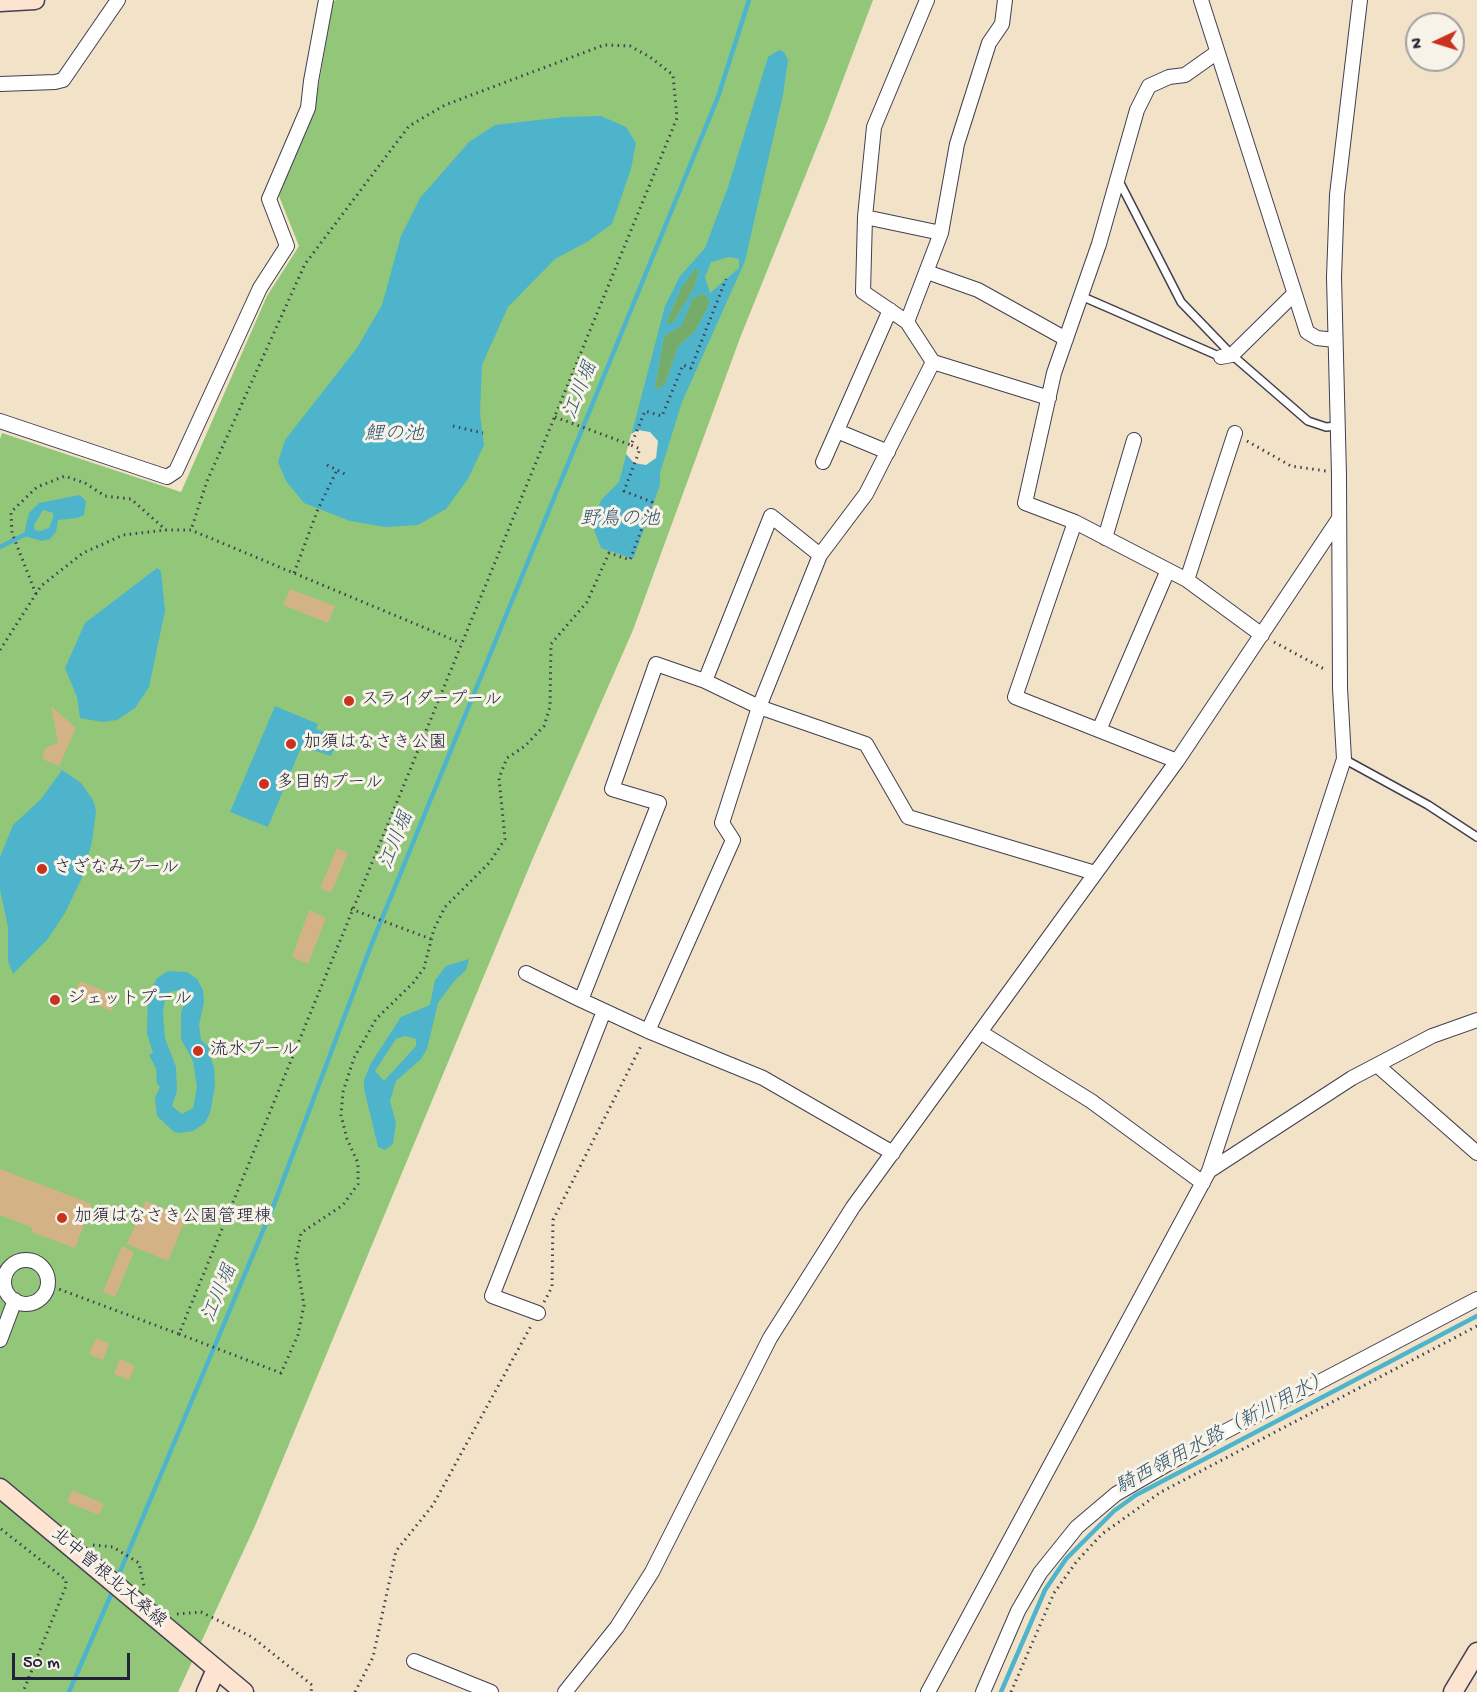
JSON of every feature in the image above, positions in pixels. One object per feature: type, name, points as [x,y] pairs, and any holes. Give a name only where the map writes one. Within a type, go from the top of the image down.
[{"type":"main road","points":[[0,2],[35,0]]},
{"type":"main road","name":"北中曽根北大桑線","points":[[0,1488],[99,1571],[136,1592],[216,1669],[244,1692]]},
{"type":"main road","points":[[1453,1692],[1477,1652]]},
{"type":"main road","points":[[206,1692],[216,1669]]},
{"type":"street","points":[[0,84],[63,80],[118,0]]},
{"type":"street","points":[[0,421],[166,477],[176,471],[260,288],[287,246],[269,199],[308,108],[326,0]]},
{"type":"street","points":[[927,0],[874,127],[865,217],[863,292],[907,322],[933,362],[1049,398]]},
{"type":"street","points":[[907,322],[941,233],[957,144],[989,43],[1002,24],[1005,0]]},
{"type":"street","points":[[1201,0],[1216,53],[1279,238],[1307,332],[1317,339],[1335,340]]},
{"type":"street","points":[[928,1692],[1206,1177],[1344,759],[1340,677],[1339,475],[1335,340],[1336,195],[1360,4]]},
{"type":"street","points":[[1216,53],[1185,75],[1169,77],[1149,86],[1137,110],[1118,179],[1049,398],[1025,503],[1075,522],[1187,580],[1262,635]]},
{"type":"street","points":[[865,217],[941,233]]},
{"type":"street","points":[[927,272],[978,290],[1066,339]]},
{"type":"street","points":[[1227,356],[1294,294]]},
{"type":"street","points":[[823,462],[890,310]]},
{"type":"street","points":[[648,1031],[733,840],[722,823],[759,707],[820,555],[866,494],[933,362]]},
{"type":"street","points":[[837,431],[888,452]]},
{"type":"street","points":[[1187,580],[1235,433]]},
{"type":"street","points":[[1105,538],[1134,440]]},
{"type":"street","points":[[705,681],[771,516],[820,555]]},
{"type":"street","points":[[566,1692],[617,1627],[652,1572],[770,1338],[854,1207],[1177,761],[1338,520]]},
{"type":"street","points":[[1075,522],[1015,697],[1177,761]]},
{"type":"street","points":[[1099,730],[1167,570]]},
{"type":"street","points":[[581,1000],[659,803],[612,789],[656,664],[705,681],[759,707],[866,744],[908,817],[1095,873]]},
{"type":"street","points":[[526,973],[648,1031],[763,1078],[893,1153]]},
{"type":"street","points":[[538,1313],[492,1296],[604,1011]]},
{"type":"street","points":[[1206,1177],[1352,1078],[1432,1036],[1477,1020]]},
{"type":"street","points":[[980,1032],[1091,1101],[1206,1177]]},
{"type":"street","points":[[1378,1066],[1477,1153]]},
{"type":"street","points":[[21,1260],[38,1263],[44,1269],[48,1285],[39,1299],[31,1303],[15,1300],[5,1287],[4,1268],[21,1260]]},
{"type":"street","points":[[983,1692],[1018,1611],[1040,1573],[1077,1527],[1116,1494],[1209,1440],[1452,1315],[1477,1299]]},
{"type":"street","points":[[0,1340],[15,1300]]},
{"type":"street","points":[[414,1661],[491,1692]]},
{"type":"lane","points":[[1118,179],[1181,302],[1227,356],[1308,421],[1326,427],[1338,426]]},
{"type":"lane","points":[[1081,296],[1227,356]]},
{"type":"lane","points":[[1344,759],[1428,805],[1477,837]]},
{"type":"path","points":[[179,1334],[351,909],[677,118],[673,75],[650,57],[630,46],[604,45],[445,105],[409,126],[305,264],[207,481],[191,530]]},
{"type":"path","points":[[630,445],[645,411],[662,416],[683,365],[691,368],[726,279]]},
{"type":"path","points":[[48,1285],[281,1373],[298,1335],[304,1305],[296,1259],[301,1233],[343,1205],[358,1184],[358,1163],[347,1139],[341,1115],[343,1092],[354,1058],[376,1019],[413,983],[424,968],[431,939],[445,907],[490,862],[505,839],[499,778],[507,758],[525,746],[543,726],[550,707],[551,644],[588,602],[609,553],[630,560],[652,502],[624,491],[640,449],[555,416]]},
{"type":"path","points":[[453,426],[483,432]]},
{"type":"path","points":[[1235,433],[1291,466],[1339,475]]},
{"type":"path","points":[[327,465],[348,475]]},
{"type":"path","points":[[294,573],[318,509],[337,470]]},
{"type":"path","points":[[36,594],[12,532],[10,512],[37,487],[65,476],[85,483],[105,496],[131,499],[166,530]]},
{"type":"path","points":[[0,650],[42,586],[83,553],[123,535],[166,530],[191,530],[461,643]]},
{"type":"path","points":[[1262,635],[1340,677]]},
{"type":"path","points":[[351,909],[431,939]]},
{"type":"path","points":[[355,1692],[373,1657],[396,1551],[433,1505],[552,1287],[553,1220],[648,1031]]},
{"type":"path","points":[[1011,1692],[1054,1593],[1077,1561],[1102,1534],[1161,1492],[1477,1326]]},
{"type":"path","points":[[1,1529],[66,1580],[66,1586],[23,1692]]},
{"type":"path","points":[[91,1545],[113,1547],[139,1563],[136,1592]]},
{"type":"path","points":[[173,1615],[201,1612],[252,1637],[312,1685],[311,1692]]},
{"type":"green space","name":"加須はなさき公園","points":[[336,0],[873,0],[827,122],[740,338],[633,630],[533,858],[255,1526],[178,1692],[0,1692],[0,439],[2,433],[181,492],[267,296],[299,246],[279,196],[316,101],[333,2]]},
{"type":"green space","points":[[696,267],[699,271],[694,288],[673,323],[666,323],[681,288]]},
{"type":"green space","points":[[704,293],[710,302],[696,330],[678,347],[665,384],[659,389],[655,387],[664,336],[681,326],[693,298]]},
{"type":"water","name":"野鳥の池","points":[[779,50],[784,52],[788,60],[783,95],[745,261],[682,402],[660,473],[660,485],[633,559],[601,548],[591,522],[602,499],[619,482],[665,306],[680,276],[705,248],[728,187],[768,57]],"holes":[[[729,257],[739,259],[739,268],[710,293],[705,277],[711,262]],[[696,268],[699,271],[694,288],[673,323],[666,323],[681,288]],[[704,293],[710,302],[696,330],[678,347],[665,384],[659,389],[655,387],[664,336],[681,326],[693,298]]]},
{"type":"water","name":"鯉の池","points":[[601,116],[626,127],[636,143],[631,169],[612,224],[587,242],[555,259],[508,307],[482,365],[480,413],[484,445],[468,479],[446,509],[418,525],[385,527],[350,521],[304,503],[286,481],[278,462],[285,440],[357,348],[382,305],[401,236],[420,198],[469,142],[495,125],[564,117]]},
{"type":"water","points":[[80,495],[86,501],[84,515],[58,520],[56,532],[50,539],[42,541],[27,537],[25,530],[29,513],[39,503]],"holes":[[[43,510],[53,513],[49,528],[35,530],[34,525]]]},
{"type":"water","points":[[157,568],[161,571],[165,611],[149,687],[135,708],[117,720],[102,722],[80,718],[77,697],[65,668],[85,623]]},
{"type":"water","name":"多目的プール","points":[[275,706],[318,724],[316,729],[339,738],[331,756],[306,748],[300,750],[268,827],[230,812]]},
{"type":"water","name":"さざなみプール","points":[[62,770],[81,783],[93,800],[96,811],[92,842],[81,880],[65,913],[47,940],[13,974],[8,961],[8,927],[0,890],[0,857],[13,825],[41,799]]},
{"type":"water","points":[[469,959],[466,970],[455,980],[438,1003],[427,1049],[421,1059],[396,1081],[390,1101],[396,1123],[393,1144],[385,1150],[378,1147],[364,1089],[364,1080],[371,1063],[401,1017],[430,1005],[435,980],[446,966]],"holes":[[[405,1036],[416,1039],[416,1046],[384,1081],[375,1071],[396,1039]]]},
{"type":"water","name":"流水プール","points":[[168,971],[187,972],[197,979],[203,990],[204,1002],[199,1025],[201,1040],[210,1048],[208,1051],[214,1067],[215,1086],[210,1113],[205,1123],[193,1131],[174,1132],[157,1116],[155,1098],[160,1087],[157,1084],[156,1068],[149,1055],[153,1053],[147,1034],[148,996],[157,978]],"holes":[[[179,990],[186,999],[181,1012],[181,1039],[193,1061],[197,1087],[193,1108],[182,1114],[172,1106],[177,1091],[176,1067],[165,1038],[163,1012],[165,999],[170,992]]]},
{"type":"pier","points":[[638,430],[650,432],[658,441],[656,458],[646,465],[634,463],[626,454],[631,434]]},
{"type":"building","points":[[290,589],[335,606],[328,623],[283,605]]},
{"type":"building","points":[[51,706],[76,728],[59,766],[42,759],[45,748],[58,743]]},
{"type":"building","points":[[337,848],[348,853],[331,893],[320,888]]},
{"type":"building","points":[[309,910],[326,918],[308,964],[292,957]]},
{"type":"building","points":[[80,981],[117,996],[111,1011],[74,995]]},
{"type":"building","points":[[0,1169],[92,1204],[75,1248],[31,1232],[33,1228],[0,1215]]},
{"type":"building","points":[[146,1201],[186,1218],[168,1261],[127,1244]]},
{"type":"building","points":[[122,1246],[134,1252],[115,1297],[103,1292]]},
{"type":"building","points":[[96,1338],[109,1343],[103,1360],[89,1354]]},
{"type":"building","points":[[120,1359],[135,1366],[129,1380],[114,1374]]},
{"type":"building","points":[[72,1490],[104,1504],[99,1515],[67,1502]]},
{"type":"waterway","name":"江川堀","points":[[117,1579],[273,1207],[372,943],[718,97],[749,0]]},
{"type":"waterway","points":[[0,547],[26,534]]},
{"type":"waterway","name":"騎西領用水路（新川用水）","points":[[1001,1692],[1045,1590],[1066,1559],[1114,1511],[1136,1495],[1477,1316]]},
{"type":"waterway","name":"江川堀","points":[[69,1692],[113,1590]]},
{"type":"place","name":"スライダープール","points":[[349,701]]},
{"type":"place","name":"加須はなさき公園","points":[[291,744]]},
{"type":"place","name":"多目的プール","points":[[264,784]]},
{"type":"place","name":"さざなみプール","points":[[42,869]]},
{"type":"place","name":"ジェットプール","points":[[55,1000]]},
{"type":"place","name":"流水プール","points":[[198,1051]]},
{"type":"place","name":"加須はなさき公園管理棟","points":[[62,1218]]}]
